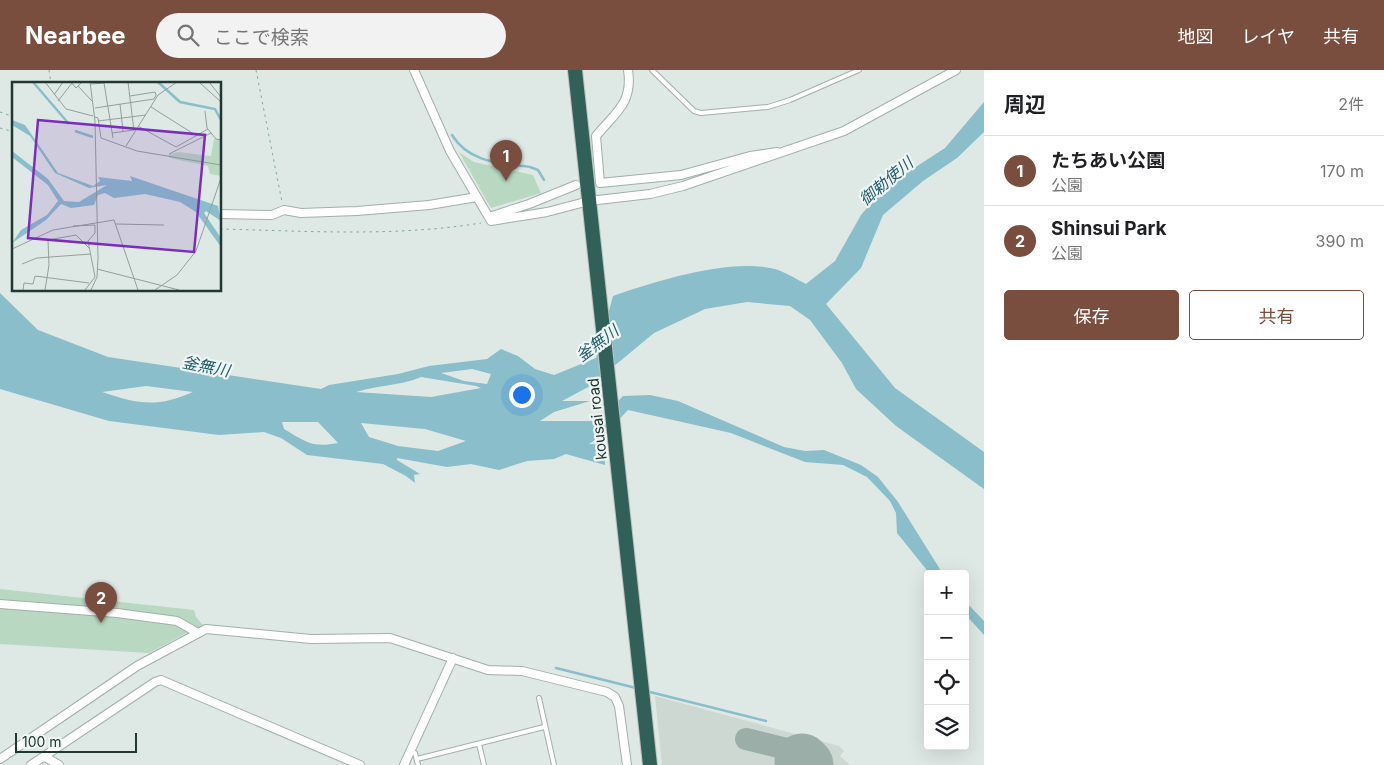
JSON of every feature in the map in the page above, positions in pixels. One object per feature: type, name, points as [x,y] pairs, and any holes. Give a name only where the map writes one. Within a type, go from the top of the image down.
[{"type":"highway","name":"kousai road","points":[[575,70],[650,765]]},
{"type":"street","points":[[414,70],[450,151],[490,219]]},
{"type":"street","points":[[628,70],[630,90],[628,99],[596,136],[600,182],[659,179],[750,156],[788,152]]},
{"type":"street","points":[[490,219],[590,208],[683,186],[788,152],[844,131],[956,70]]},
{"type":"street","points":[[490,219],[576,185]]},
{"type":"street","points":[[221,214],[272,215],[284,210],[301,214],[357,211],[428,205],[477,197]]},
{"type":"street","points":[[0,604],[117,613],[177,621],[198,633]]},
{"type":"street","points":[[0,759],[137,666],[206,629],[318,639],[390,638],[488,670],[522,671],[608,692],[616,697],[619,706],[627,765]]},
{"type":"street","points":[[404,765],[453,658]]},
{"type":"street","points":[[31,765],[155,682],[161,680],[360,765]]},
{"type":"street","points":[[45,757],[59,765]]},
{"type":"lane","points":[[652,70],[694,111],[701,113],[768,107],[790,100],[859,70]]},
{"type":"lane","points":[[539,698],[554,765]]},
{"type":"lane","points":[[417,759],[544,727]]},
{"type":"lane","points":[[479,744],[484,765]]},
{"type":"lane","points":[[415,753],[418,765]]},
{"type":"path","points":[[256,70],[284,210]]},
{"type":"path","points":[[221,229],[372,232],[456,227],[490,219]]},
{"type":"shaded area","points":[[655,696],[839,746],[844,751],[840,756],[850,765],[662,765]]},
{"type":"green space","points":[[459,152],[474,162],[533,175],[541,193],[491,208]]},
{"type":"green space","points":[[0,589],[194,610],[196,617],[206,629],[192,630],[149,653],[0,644]]},
{"type":"water","points":[[984,102],[984,132],[957,158],[923,181],[883,215],[861,268],[826,304],[895,388],[984,452],[984,489],[896,426],[856,389],[842,363],[810,320],[790,306],[747,302],[705,309],[654,333],[590,386],[562,401],[590,401],[554,412],[540,421],[599,421],[623,396],[650,395],[678,401],[784,447],[805,451],[824,450],[861,465],[878,477],[898,502],[940,570],[927,570],[897,533],[896,513],[890,501],[867,477],[843,465],[805,462],[731,433],[628,410],[606,433],[589,444],[604,445],[605,465],[566,454],[554,459],[527,461],[499,470],[471,464],[447,467],[397,458],[397,460],[420,474],[414,475],[415,483],[383,464],[307,455],[281,438],[264,432],[219,435],[109,421],[0,389],[0,293],[38,330],[108,357],[321,389],[329,385],[398,374],[429,366],[487,359],[501,349],[518,356],[535,369],[554,375],[596,358],[613,296],[672,278],[736,266],[756,266],[775,269],[806,284],[835,261],[861,215],[885,187],[945,148]],"holes":[[[472,369],[491,374],[487,384],[464,381],[441,373]],[[421,377],[481,388],[431,397],[356,392]],[[146,386],[193,392],[158,402],[137,401],[102,392]],[[282,422],[318,422],[338,443],[322,445],[310,443],[284,429]],[[361,423],[425,429],[466,441],[438,451],[398,446],[369,437]]]},
{"type":"water","points":[[969,605],[984,621],[984,635],[969,618]]},
{"type":"waterway","points":[[452,135],[467,151],[477,156],[486,160],[530,167],[538,170],[544,180]]},
{"type":"waterway","points":[[556,668],[636,688]]},
{"type":"waterway","points":[[646,691],[766,721]]},
{"type":"taxiway","points":[[746,739],[791,750],[802,761]]},
{"type":"runway","points":[[802,761],[806,765]]},
{"type":"place","name":"たちあい公園","points":[[506,181]]},
{"type":"place","name":"Shinsui Park","points":[[101,623]]},
{"type":"water label","name":"御勅使川","points":[[886,181]]},
{"type":"water label","name":"釜無川","points":[[597,343]]},
{"type":"water label","name":"釜無川","points":[[206,366]]}]
